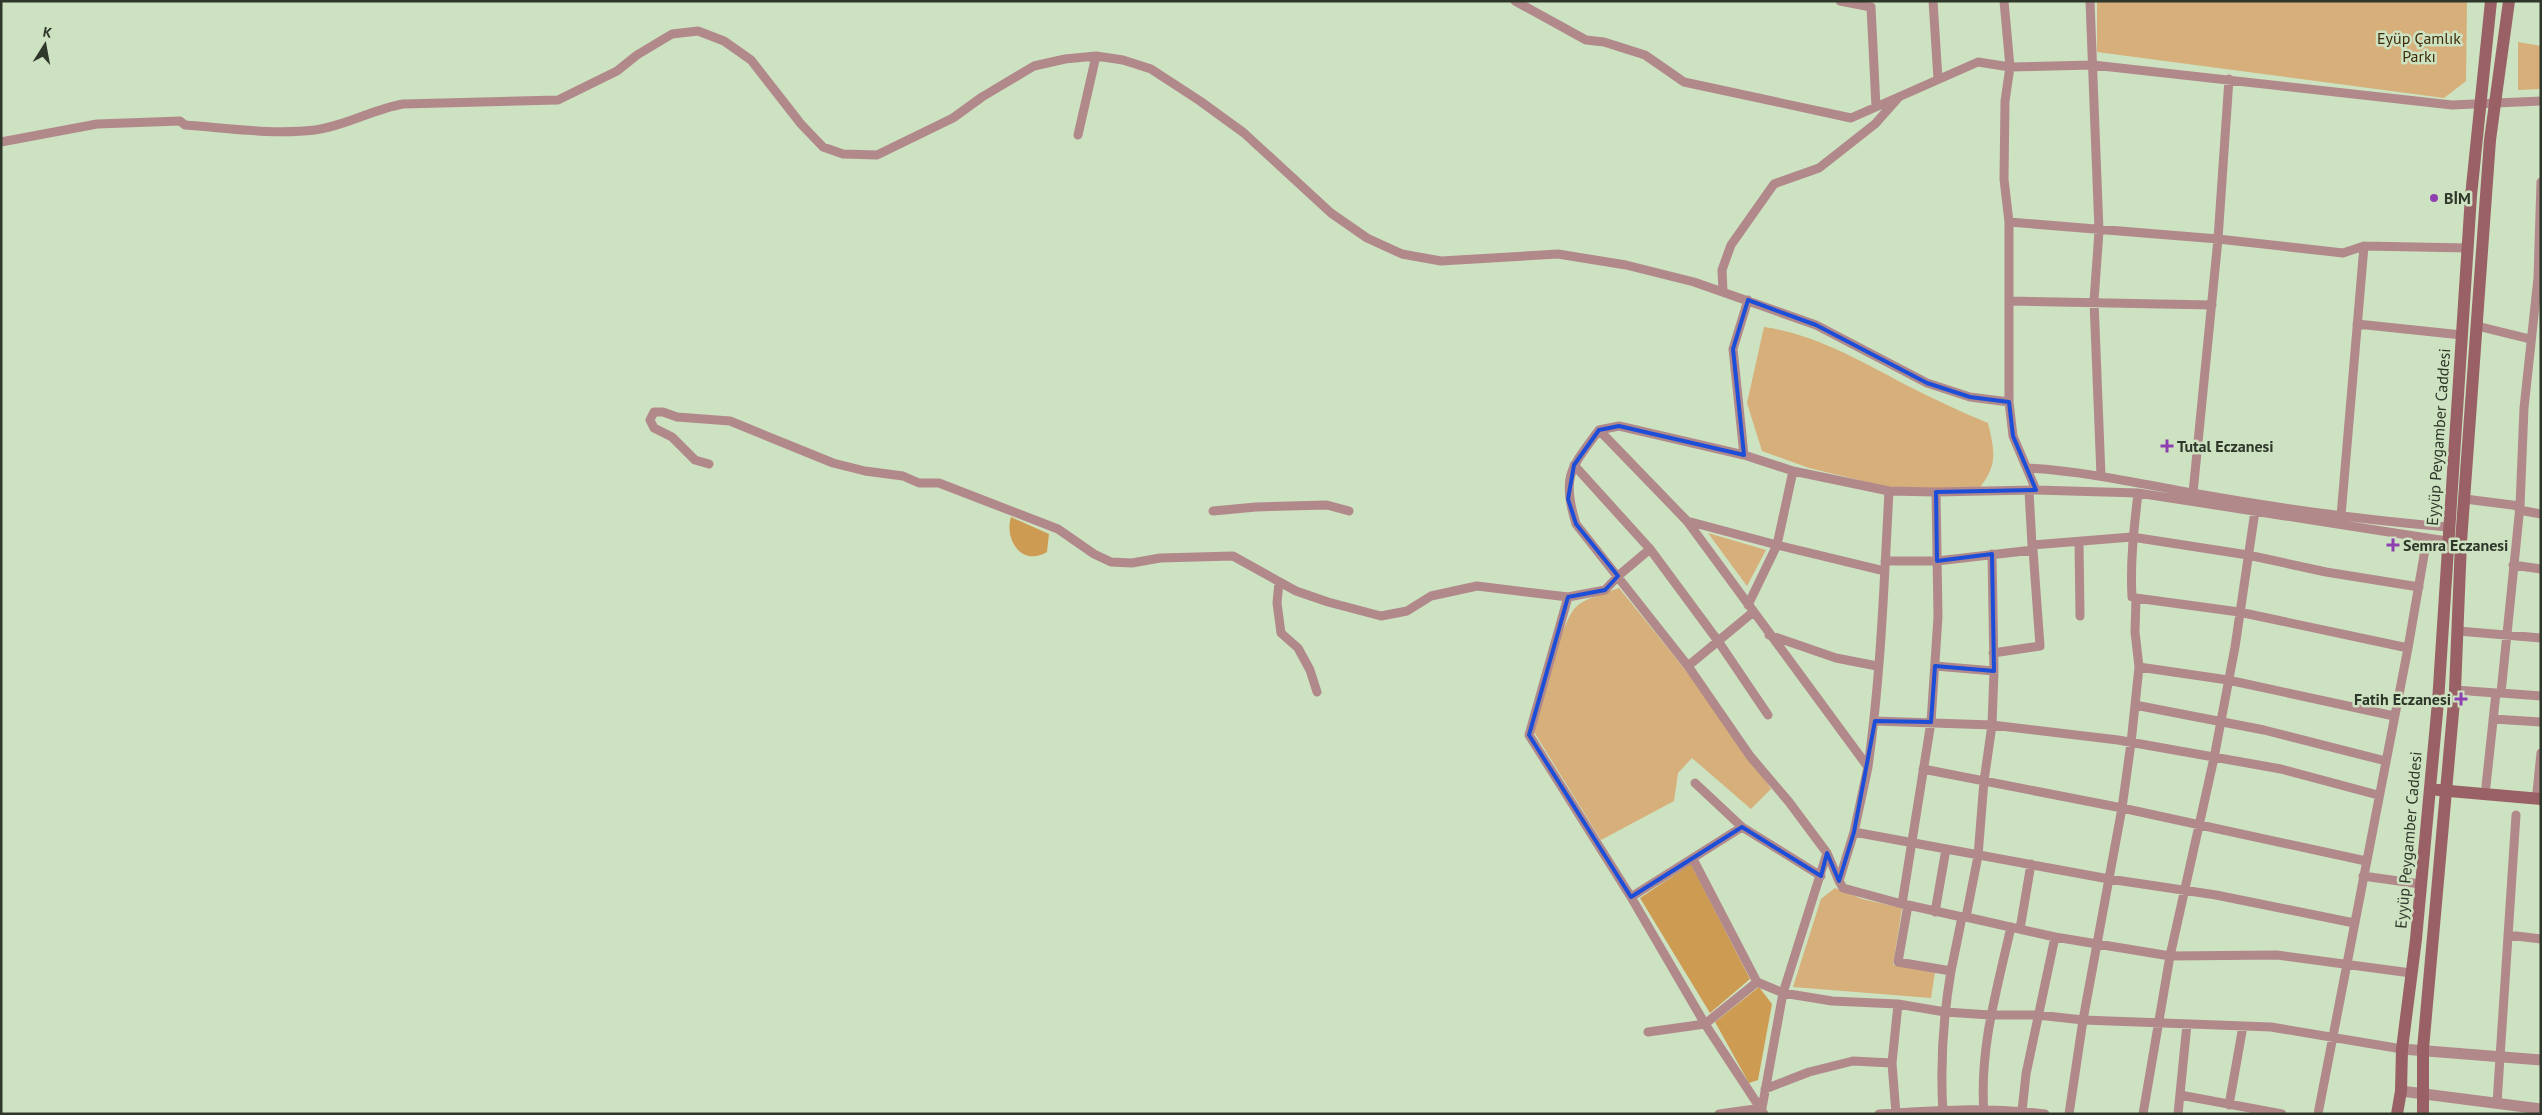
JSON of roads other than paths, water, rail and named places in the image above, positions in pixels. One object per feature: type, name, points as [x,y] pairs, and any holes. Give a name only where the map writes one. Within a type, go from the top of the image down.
[{"type":"main road","name":"Eyyüp Peygamber Caddesi","points":[[2397,1114],[2445,607],[2447,541],[2457,430],[2470,196],[2491,1]]},
{"type":"main road","name":"Eyyüp Peygamber Caddesi","points":[[2423,1114],[2423,1049],[2455,690],[2462,542],[2490,140],[2497,101],[2509,1]]},
{"type":"main road","points":[[2429,786],[2486,786],[2539,793]]},
{"type":"main road","points":[[2446,786],[2539,793]]},
{"type":"street","points":[[1515,1],[1586,40],[1604,42],[1645,55],[1684,82],[1851,118],[1978,62],[2010,67],[2094,65],[2452,105],[2497,101],[2541,101]]},
{"type":"street","points":[[1840,1],[1872,4],[1876,107]]},
{"type":"street","points":[[1933,1],[1938,79]]},
{"type":"street","points":[[1993,653],[2040,646],[2033,547],[2033,490],[2027,468],[2013,436],[2010,402],[2009,222],[2004,179],[2005,102],[2010,67],[2004,1]]},
{"type":"street","points":[[2090,1],[2094,65],[2095,175],[2099,231],[2094,301],[2101,476]]},
{"type":"street","points":[[1,142],[98,124],[180,121],[185,124],[267,131],[315,130],[354,121],[385,107],[403,104],[558,100],[617,71],[637,55],[672,34],[698,32],[724,41],[751,60],[801,124],[822,147],[843,154],[877,155],[953,118],[982,97],[1034,66],[1065,59],[1096,56],[1123,60],[1151,69],[1244,134],[1331,213],[1367,238],[1402,254],[1441,261],[1558,254],[1626,265],[1723,291],[1816,325],[1927,383],[1970,397],[2010,402]]},
{"type":"street","points":[[1078,135],[1096,56]]},
{"type":"street","points":[[2193,494],[2218,239],[2229,79]]},
{"type":"street","points":[[1723,291],[1722,270],[1732,245],[1774,184],[1819,168],[1875,124],[1901,95]]},
{"type":"street","points":[[2486,786],[2493,719],[2506,635],[2519,508],[2524,408],[2540,257],[2541,182]]},
{"type":"street","points":[[2009,222],[2099,231],[2218,239],[2343,253],[2364,246],[2468,248]]},
{"type":"street","points":[[2341,516],[2364,246]]},
{"type":"street","points":[[1744,455],[1732,349],[1748,300]]},
{"type":"street","points":[[2009,301],[2094,301],[2212,305]]},
{"type":"street","points":[[2357,324],[2462,335]]},
{"type":"street","points":[[2477,326],[2530,339]]},
{"type":"street","points":[[709,464],[695,460],[672,437],[654,428],[650,420],[654,412],[663,412],[677,417],[730,421],[834,463],[865,471],[903,476],[919,483],[939,483],[1058,529],[1094,554],[1111,562],[1132,563],[1160,558],[1233,556],[1296,591],[1328,602],[1381,616],[1407,610],[1431,596],[1477,586],[1568,597],[1605,590],[1618,576],[1650,549]]},
{"type":"street","points":[[2411,973],[2348,963],[2277,955],[2170,956],[2055,937],[1935,912],[1843,888],[1826,854],[1789,802],[1750,756],[1688,666],[1576,524],[1568,499],[1568,482],[1574,465],[1599,430],[1618,426],[1744,455],[1793,471],[1889,490],[1936,492],[2033,490],[2138,494],[2462,542]]},
{"type":"street","points":[[1599,430],[1687,522],[1868,767]]},
{"type":"street","points":[[1574,465],[1650,549],[1718,641],[1768,715]]},
{"type":"street","points":[[2027,468],[2101,476],[2193,494],[2341,516],[2448,527]]},
{"type":"street","points":[[1688,666],[1718,641],[1750,609],[1776,545],[1793,471]]},
{"type":"street","points":[[1839,881],[1854,832],[1868,767],[1875,721],[1889,490]]},
{"type":"street","points":[[1936,492],[1938,560],[1935,666],[1931,722],[1923,769],[1898,962],[1951,971]]},
{"type":"street","points":[[2138,494],[2132,537],[2132,597],[2239,612],[2408,648]]},
{"type":"street","points":[[2465,499],[2519,508],[2541,514]]},
{"type":"street","points":[[1213,511],[1256,507],[1328,505],[1349,511]]},
{"type":"street","points":[[2143,1114],[2170,956],[2214,758],[2255,511]]},
{"type":"street","points":[[1687,522],[1885,571]]},
{"type":"street","points":[[1885,561],[1938,560],[2033,547],[2132,537],[2248,555],[2326,572],[2419,587]]},
{"type":"street","points":[[2318,1114],[2348,963],[2378,795],[2408,648],[2427,538]]},
{"type":"street","points":[[2079,542],[2080,616]]},
{"type":"street","points":[[1943,1111],[1942,1059],[1944,1012],[1951,971],[1978,856],[1984,781],[1992,725],[1994,671],[1992,554]]},
{"type":"street","points":[[2513,565],[2541,569]]},
{"type":"street","points":[[1279,582],[1277,603],[1282,633],[1298,648],[1310,670],[1317,692]]},
{"type":"street","points":[[1568,597],[1529,736],[1631,897],[1706,1024],[1763,1111]]},
{"type":"street","points":[[2070,1114],[2083,1020],[2122,808],[2131,743],[2139,667],[2135,632],[2136,598]]},
{"type":"street","points":[[2458,631],[2541,638]]},
{"type":"street","points":[[1769,635],[1836,658],[1878,666]]},
{"type":"street","points":[[1935,666],[1994,671]]},
{"type":"street","points":[[2139,667],[2228,680],[2394,716]]},
{"type":"street","points":[[2455,690],[2541,696]]},
{"type":"street","points":[[2135,705],[2264,730],[2386,760]]},
{"type":"street","points":[[2493,719],[2541,722]]},
{"type":"street","points":[[1875,721],[1992,725],[2131,743],[2282,769],[2378,795]]},
{"type":"street","points":[[2539,793],[2541,752]]},
{"type":"street","points":[[1923,769],[2122,808],[2366,861]]},
{"type":"street","points":[[1695,783],[1742,827],[1821,876]]},
{"type":"street","points":[[2498,1103],[2516,815]]},
{"type":"street","points":[[1631,897],[1742,827]]},
{"type":"street","points":[[1854,832],[2109,879],[2184,889],[2354,923]]},
{"type":"street","points":[[1935,912],[1946,849]]},
{"type":"street","points":[[1763,1111],[1765,1089],[1783,993],[1821,876],[1826,854]]},
{"type":"street","points":[[1693,859],[1757,982],[1783,993],[1832,1001],[1898,1004],[1944,1012],[1990,1015],[2038,1015],[2083,1020],[2272,1027],[2402,1049],[2423,1049],[2541,1060]]},
{"type":"street","points":[[1984,1111],[1983,1069],[1990,1015],[2031,864]]},
{"type":"street","points":[[2363,876],[2420,884]]},
{"type":"street","points":[[2508,935],[2541,938]]},
{"type":"street","points":[[2022,1111],[2026,1074],[2055,937]]},
{"type":"street","points":[[1648,1032],[1706,1024],[1757,982]]},
{"type":"street","points":[[1896,1113],[1892,1064],[1898,1004]]},
{"type":"street","points":[[2178,1114],[2187,1024]]},
{"type":"street","points":[[2229,1105],[2243,1026]]},
{"type":"street","points":[[1765,1089],[1809,1072],[1853,1061],[1892,1064]]},
{"type":"street","points":[[2400,1091],[2541,1109]]},
{"type":"street","points":[[2180,1095],[2282,1114]]},
{"type":"street","points":[[1719,1114],[1763,1111]]},
{"type":"street","points":[[1879,1114],[1943,1111],[2022,1111],[2045,1114]]},
{"type":"place","name":"BİM","points":[[2434,198]]},
{"type":"place","name":"Tutal Eczanesi","points":[[2167,446]]},
{"type":"place","name":"Semra Eczanesi","points":[[2393,545]]},
{"type":"place","name":"Fatih Eczanesi","points":[[2461,699]]},
{"type":"park label","name":"Eyüp Çamlık Parkı","points":[[2419,47]]}]
